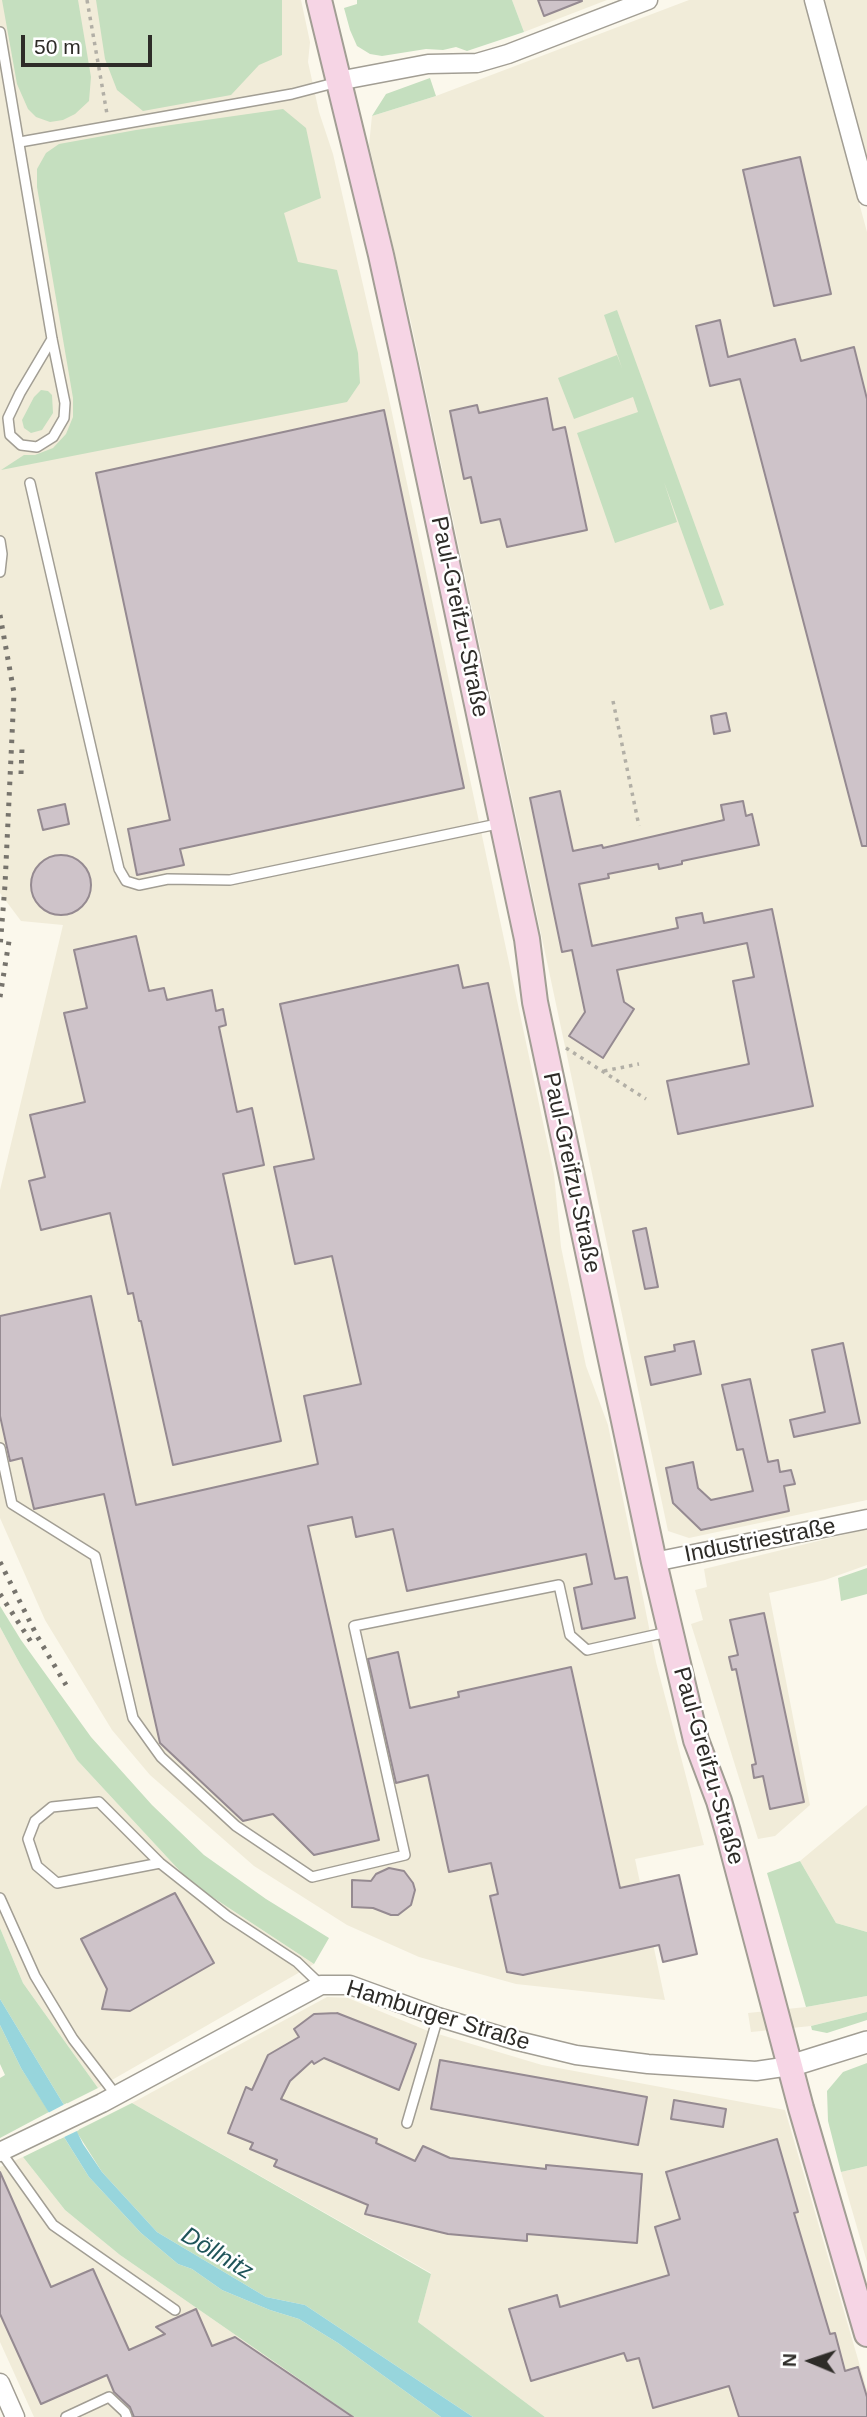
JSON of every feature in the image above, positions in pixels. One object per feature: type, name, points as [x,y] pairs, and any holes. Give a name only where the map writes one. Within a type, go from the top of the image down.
[{"type":"main road","name":"Paul-Greifzu-Straße","points":[[319,0],[381,256],[527,939],[535,1002],[670,1631],[696,1740],[729,1832],[790,2066],[867,2334]]},
{"type":"street","points":[[338,81],[428,64],[477,63],[508,54],[648,0]]},
{"type":"street","points":[[814,0],[867,196]]},
{"type":"street","name":"Industriestraße","points":[[654,1562],[867,1519]]},
{"type":"street","name":"Hamburger Straße","points":[[1,2152],[109,2099],[321,1985],[350,1985],[438,2017],[513,2040],[576,2055],[648,2064],[756,2071],[790,2066]]},
{"type":"street","points":[[790,2066],[867,2042]]},
{"type":"street","points":[[0,2383],[15,2417]]},
{"type":"lane","points":[[0,32],[52,339],[64,388],[64,418],[53,437],[37,447],[21,445],[10,435],[8,418],[16,399],[52,339]]},
{"type":"lane","points":[[20,142],[292,94],[338,81]]},
{"type":"lane","points":[[30,483],[119,869],[126,881],[139,885],[169,878],[230,880],[502,823]]},
{"type":"lane","points":[[0,541],[0,572]]},
{"type":"lane","points":[[0,1448],[12,1504],[95,1556],[133,1718],[161,1757],[236,1826],[312,1877],[405,1855],[354,1626],[559,1585],[570,1635],[587,1650],[670,1631]]},
{"type":"lane","points":[[160,1863],[57,1883],[37,1866],[28,1839],[35,1821],[52,1807],[99,1802],[160,1863],[227,1916],[297,1962],[321,1985]]},
{"type":"lane","points":[[0,1898],[35,1976],[109,2099]]},
{"type":"lane","points":[[407,2123],[438,2017]]},
{"type":"lane","points":[[1,2152],[54,2225],[175,2310]]},
{"type":"lane","points":[[66,2417],[109,2398],[127,2417]]},
{"type":"path","points":[[88,0],[110,126]]},
{"type":"path","points":[[613,701],[639,826]]},
{"type":"path","points":[[566,1048],[646,1099]]},
{"type":"path","points":[[602,1071],[639,1064]]},
{"type":"shaded area","points":[[0,0],[301,0],[310,42],[308,62],[319,112],[333,154],[388,394],[554,1174],[561,1247],[586,1366],[608,1425],[656,1662],[704,1845],[635,1859],[665,2000],[516,1984],[419,1957],[347,1925],[254,1866],[150,1775],[112,1730],[45,1620],[0,1518],[0,1190],[63,925],[21,921],[0,893]]},
{"type":"shaded area","points":[[512,0],[607,0],[524,32]]},
{"type":"shaded area","points":[[689,0],[804,0],[867,232],[867,1500],[689,1538],[668,1531],[411,322],[369,145],[372,116],[436,96]]},
{"type":"shaded area","points":[[824,0],[867,0],[867,157]]},
{"type":"shaded area","points":[[867,1529],[867,1565],[825,1580],[769,1593],[810,1805],[775,1836],[758,1839],[691,1624],[703,1620],[695,1590],[707,1587],[704,1569]]},
{"type":"shaded area","points":[[0,1627],[77,1760],[191,1883],[314,1964],[98,2088],[23,1983],[0,1928]]},
{"type":"shaded area","points":[[867,1805],[867,1932],[836,1923],[800,1861]]},
{"type":"shaded area","points":[[867,1996],[867,2012],[811,2026],[751,2032],[748,2013],[806,2007]]},
{"type":"shaded area","points":[[327,1997],[348,1998],[428,2031],[542,2065],[785,2110],[867,2390],[867,2417],[545,2417],[418,2322],[431,2273],[132,2103]]},
{"type":"shaded area","points":[[23,2157],[65,2210],[120,2255],[354,2417],[34,2417],[0,2342],[0,2167]]},
{"type":"shaded area","points":[[867,2166],[867,2262],[841,2172]]},
{"type":"green space","points":[[2,0],[78,0],[91,77],[89,101],[75,114],[50,122],[36,117],[28,109],[17,84]]},
{"type":"green space","points":[[96,0],[282,0],[282,55],[259,65],[231,95],[143,111],[117,90],[105,59]]},
{"type":"green space","points":[[357,0],[512,0],[524,32],[467,51],[456,47],[382,56],[370,54],[357,46],[344,8],[357,4]]},
{"type":"green space","points":[[430,78],[436,96],[372,116],[386,94]]},
{"type":"green space","points":[[283,109],[306,128],[321,198],[284,213],[298,262],[337,270],[358,353],[360,383],[347,402],[1,470],[24,455],[35,455],[53,448],[66,434],[73,417],[73,398],[37,187],[37,169],[46,153],[59,144]]},
{"type":"green space","points":[[617,310],[724,605],[710,610],[664,482],[677,522],[615,543],[577,433],[638,412],[633,397],[574,419],[558,378],[617,355],[622,368],[604,315]]},
{"type":"green space","points":[[41,390],[52,395],[53,413],[42,430],[31,433],[24,428],[22,420],[34,397]]},
{"type":"green space","points":[[867,1568],[867,1594],[841,1601],[838,1578]]},
{"type":"green space","points":[[0,1606],[21,1640],[91,1737],[152,1805],[204,1855],[266,1899],[329,1938],[314,1964],[191,1883],[77,1760],[0,1627]]},
{"type":"green space","points":[[800,1861],[836,1923],[867,1932],[867,1996],[806,2007],[767,1873]]},
{"type":"green space","points":[[0,1928],[23,1983],[98,2088],[64,2105],[0,1999]]},
{"type":"green space","points":[[867,2012],[867,2020],[827,2033],[812,2030],[811,2026]]},
{"type":"green space","points":[[0,2025],[21,2068],[49,2112],[0,2138],[0,2078],[5,2075],[0,2064]]},
{"type":"green space","points":[[867,2063],[867,2166],[841,2172],[828,2121],[827,2091],[843,2072]]},
{"type":"green space","points":[[132,2103],[431,2274],[418,2322],[545,2417],[473,2417],[305,2305],[266,2297],[157,2232],[102,2172],[76,2131]]},
{"type":"green space","points":[[64,2137],[89,2177],[141,2233],[178,2264],[192,2269],[222,2290],[299,2319],[338,2343],[441,2417],[354,2417],[120,2255],[65,2210],[23,2157]]},
{"type":"water","points":[[0,1999],[64,2105],[83,2144],[102,2172],[157,2232],[266,2297],[305,2305],[473,2417],[441,2417],[338,2343],[299,2319],[222,2290],[192,2269],[178,2264],[141,2233],[89,2177],[21,2068],[0,2025]]},
{"type":"pier","points":[[67,2103],[79,2130],[60,2139],[46,2114]]},
{"type":"building","points":[[538,0],[581,0],[582,1],[544,16]]},
{"type":"building","points":[[800,157],[831,294],[774,306],[743,170]]},
{"type":"building","points":[[720,320],[728,357],[795,339],[801,361],[854,347],[867,399],[867,846],[862,846],[740,379],[710,386],[696,326]]},
{"type":"building","points":[[547,398],[553,430],[565,427],[587,530],[507,547],[500,519],[481,523],[471,477],[464,479],[450,411],[477,405],[479,413]]},
{"type":"building","points":[[384,410],[464,788],[180,849],[184,865],[137,875],[128,829],[170,820],[96,473]]},
{"type":"building","points":[[726,713],[730,731],[714,734],[711,716]]},
{"type":"building","points":[[560,791],[573,851],[602,845],[603,848],[724,820],[721,805],[743,801],[746,816],[752,814],[759,845],[682,861],[682,864],[659,869],[658,864],[608,874],[609,878],[579,884],[592,946],[678,928],[676,918],[702,913],[704,923],[772,909],[813,1106],[678,1134],[667,1081],[749,1064],[733,981],[754,977],[747,943],[617,970],[624,1002],[634,1009],[603,1058],[569,1036],[585,1012],[572,950],[562,952],[530,798]]},
{"type":"building","points":[[65,804],[69,824],[43,830],[38,810]]},
{"type":"building","points":[[55,855],[67,855],[86,868],[91,885],[89,897],[78,910],[67,915],[55,915],[36,902],[31,891],[31,879],[44,860]]},
{"type":"building","points":[[136,936],[149,991],[164,988],[167,1000],[212,990],[216,1011],[223,1009],[226,1025],[219,1027],[237,1112],[252,1108],[264,1165],[223,1174],[281,1441],[173,1465],[141,1321],[133,1293],[128,1294],[110,1213],[41,1230],[29,1181],[45,1177],[30,1115],[85,1102],[64,1013],[87,1008],[74,950]]},
{"type":"building","points":[[458,965],[463,988],[488,983],[615,1579],[627,1577],[635,1618],[582,1629],[574,1588],[592,1584],[586,1554],[407,1591],[393,1529],[356,1537],[352,1517],[308,1526],[379,1840],[314,1855],[273,1814],[243,1821],[160,1743],[104,1494],[34,1509],[22,1458],[10,1461],[0,1416],[0,1316],[91,1296],[136,1505],[318,1464],[304,1396],[361,1384],[332,1256],[295,1264],[274,1167],[314,1159],[280,1004]]},
{"type":"building","points":[[646,1228],[658,1287],[645,1289],[633,1231]]},
{"type":"building","points":[[694,1341],[701,1374],[651,1385],[645,1357],[675,1351],[674,1345]]},
{"type":"building","points":[[843,1343],[860,1423],[794,1437],[790,1420],[825,1412],[812,1350]]},
{"type":"building","points":[[750,1379],[768,1462],[778,1460],[780,1472],[791,1470],[795,1484],[784,1486],[789,1511],[701,1530],[673,1503],[666,1468],[693,1462],[698,1488],[711,1500],[753,1491],[743,1449],[737,1450],[722,1385]]},
{"type":"building","points":[[764,1613],[804,1802],[770,1809],[763,1776],[754,1778],[752,1765],[756,1764],[736,1669],[732,1670],[729,1657],[738,1655],[730,1620]]},
{"type":"building","points":[[398,1652],[410,1708],[459,1697],[458,1692],[571,1667],[620,1888],[679,1875],[697,1954],[663,1962],[659,1945],[523,1975],[507,1972],[490,1896],[498,1894],[491,1863],[449,1872],[428,1775],[396,1783],[368,1659]]},
{"type":"building","points":[[389,1868],[404,1871],[413,1883],[415,1890],[411,1905],[398,1915],[373,1908],[352,1907],[352,1880],[371,1881],[376,1874]]},
{"type":"building","points":[[175,1893],[214,1963],[130,2011],[102,2009],[107,1989],[81,1939]]},
{"type":"building","points":[[337,2013],[416,2044],[399,2090],[324,2058],[314,2064],[312,2061],[290,2081],[281,2099],[377,2139],[376,2143],[415,2161],[423,2146],[450,2158],[546,2169],[546,2165],[642,2174],[637,2243],[527,2234],[527,2241],[448,2234],[365,2214],[368,2205],[274,2166],[277,2160],[250,2149],[253,2143],[228,2133],[246,2087],[252,2090],[268,2055],[299,2037],[294,2029],[314,2014]]},
{"type":"building","points":[[440,2060],[647,2097],[638,2145],[431,2109]]},
{"type":"building","points":[[674,2100],[726,2109],[723,2127],[671,2119]]},
{"type":"building","points":[[777,2139],[798,2212],[794,2213],[830,2334],[835,2333],[845,2371],[858,2367],[867,2397],[867,2417],[739,2417],[729,2386],[653,2408],[639,2358],[627,2361],[624,2353],[531,2381],[509,2309],[557,2295],[560,2307],[669,2275],[655,2227],[680,2219],[666,2172]]},
{"type":"building","points":[[0,2172],[51,2287],[93,2269],[129,2350],[165,2334],[156,2327],[196,2309],[212,2346],[235,2337],[353,2417],[134,2417],[130,2407],[114,2392],[107,2375],[41,2404],[0,2314]]},
{"type":"railway","points":[[0,615],[14,693],[0,948]]},
{"type":"railway","points":[[21,774],[22,748]]},
{"type":"railway","points":[[0,997],[10,935]]},
{"type":"railway","points":[[0,1562],[37,1636],[66,1685]]},
{"type":"railway","points":[[0,1594],[33,1645]]},
{"type":"water label","name":"Döllnitz","points":[[217,2254]]}]
